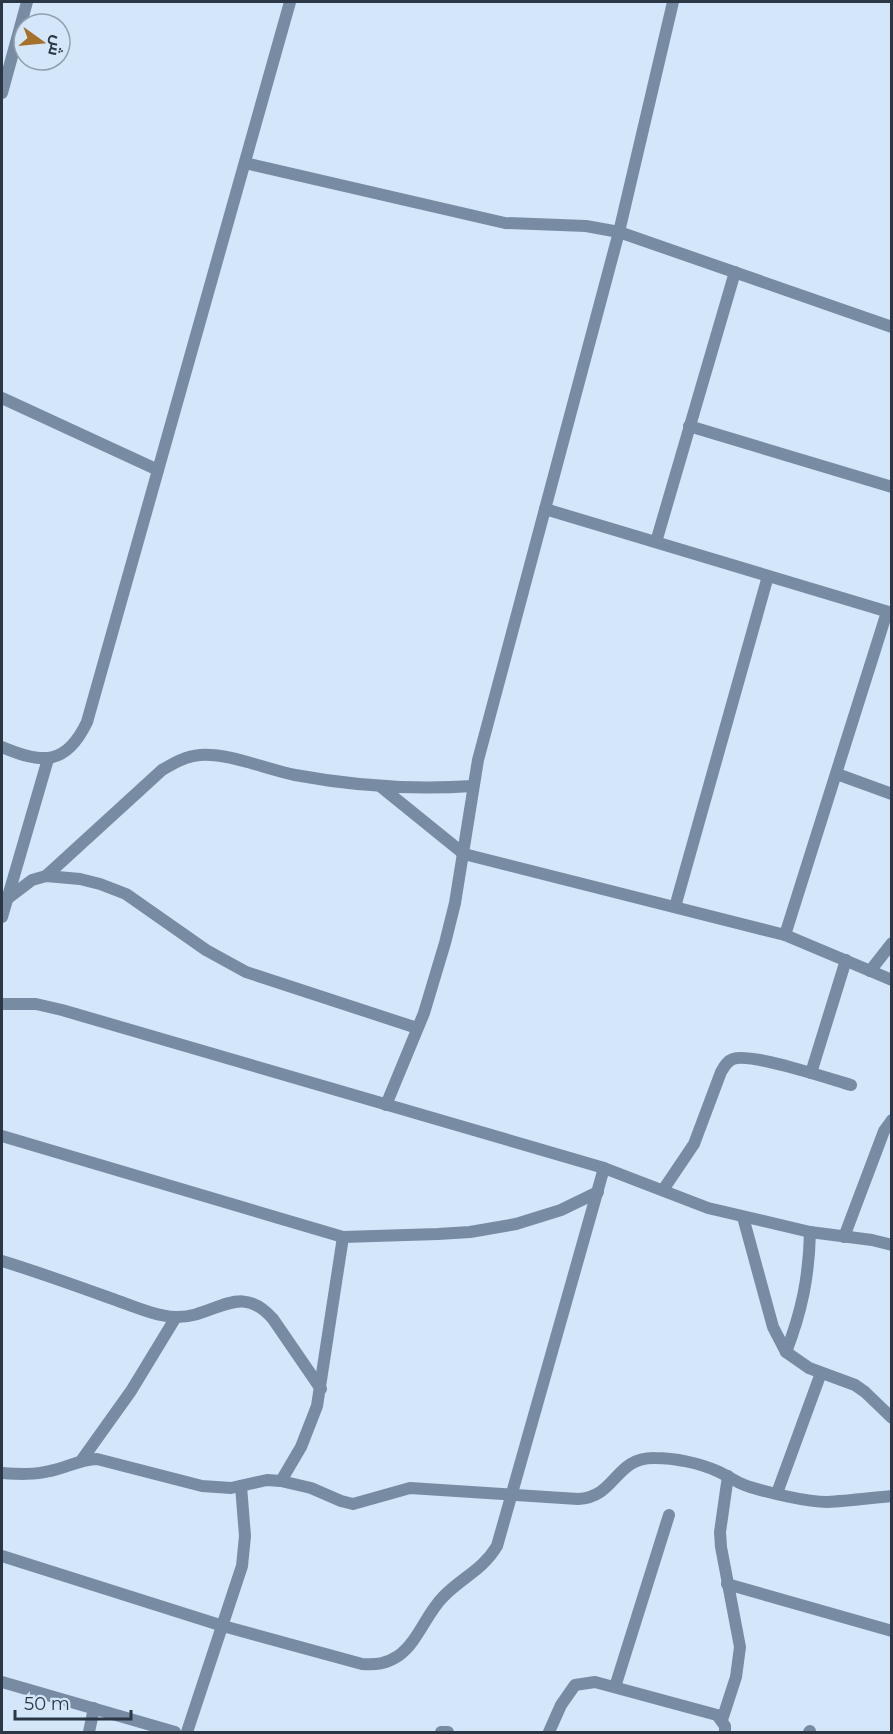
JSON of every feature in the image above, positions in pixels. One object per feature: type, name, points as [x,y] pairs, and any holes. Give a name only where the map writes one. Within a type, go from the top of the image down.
[{"type":"street","points":[[2,93],[27,2]]},
{"type":"street","points":[[2,747],[34,759],[59,756],[71,748],[80,737],[87,722],[290,2]]},
{"type":"street","points":[[386,1105],[424,1013],[445,943],[455,903],[473,786],[484,732],[619,232],[673,2]]},
{"type":"street","points":[[245,163],[505,223],[575,225],[619,232],[891,327]]},
{"type":"street","points":[[656,542],[735,272]]},
{"type":"street","points":[[2,398],[158,470]]},
{"type":"street","points":[[689,426],[891,487]]},
{"type":"street","points":[[545,509],[889,612],[785,935]]},
{"type":"street","points":[[675,907],[768,576]]},
{"type":"street","points":[[46,876],[145,784],[178,760],[200,755],[219,756],[292,774],[341,782],[423,788],[473,786]]},
{"type":"street","points":[[2,917],[48,759]]},
{"type":"street","points":[[837,774],[891,794]]},
{"type":"street","points":[[380,786],[464,854],[785,935],[891,980]]},
{"type":"street","points":[[6,899],[32,880],[46,876],[80,879],[100,884],[126,894],[206,950],[241,969],[417,1028]]},
{"type":"street","points":[[870,971],[891,943]]},
{"type":"street","points":[[811,1073],[846,960]]},
{"type":"street","points":[[2,1004],[21,1003],[48,1006],[604,1168],[708,1208],[810,1232],[872,1240],[891,1245]]},
{"type":"street","points":[[663,1190],[694,1144],[721,1072],[728,1062],[735,1058],[745,1058],[811,1073],[851,1085]]},
{"type":"street","points":[[844,1237],[884,1131],[891,1120]]},
{"type":"street","points":[[2,1136],[343,1237],[470,1232],[504,1226],[561,1210],[597,1192]]},
{"type":"street","points":[[2,1556],[223,1626],[362,1664],[376,1665],[388,1662],[399,1655],[412,1641],[442,1598],[490,1559],[497,1546],[604,1168]]},
{"type":"street","points":[[743,1217],[773,1326],[786,1352],[809,1368],[855,1385],[891,1418]]},
{"type":"street","points":[[786,1352],[805,1294],[810,1232]]},
{"type":"street","points":[[281,1481],[301,1447],[317,1406],[343,1237]]},
{"type":"street","points":[[2,1261],[56,1277],[157,1314],[187,1316],[234,1302],[246,1301],[255,1304],[273,1319],[321,1389]]},
{"type":"street","points":[[81,1461],[131,1391],[176,1317]]},
{"type":"street","points":[[777,1493],[821,1373]]},
{"type":"street","points":[[2,1473],[36,1474],[81,1461],[105,1460],[216,1488],[241,1486],[267,1480],[281,1481],[310,1488],[353,1504],[410,1488],[513,1496],[587,1498],[597,1496],[605,1490],[620,1471],[630,1463],[643,1458],[656,1457],[688,1462],[716,1470],[741,1484],[826,1502],[891,1496]]},
{"type":"street","points":[[723,1726],[736,1677],[740,1647],[739,1631],[727,1584],[720,1532],[728,1476]]},
{"type":"street","points":[[187,1732],[242,1566],[245,1548],[241,1486]]},
{"type":"street","points":[[615,1687],[669,1515]]},
{"type":"street","points":[[727,1584],[891,1631]]},
{"type":"street","points":[[2,1682],[175,1732]]},
{"type":"street","points":[[549,1732],[561,1705],[575,1685],[596,1682],[711,1713],[723,1726]]},
{"type":"street","points":[[89,1732],[94,1708]]},
{"type":"street","points":[[441,1732],[448,1732]]}]
